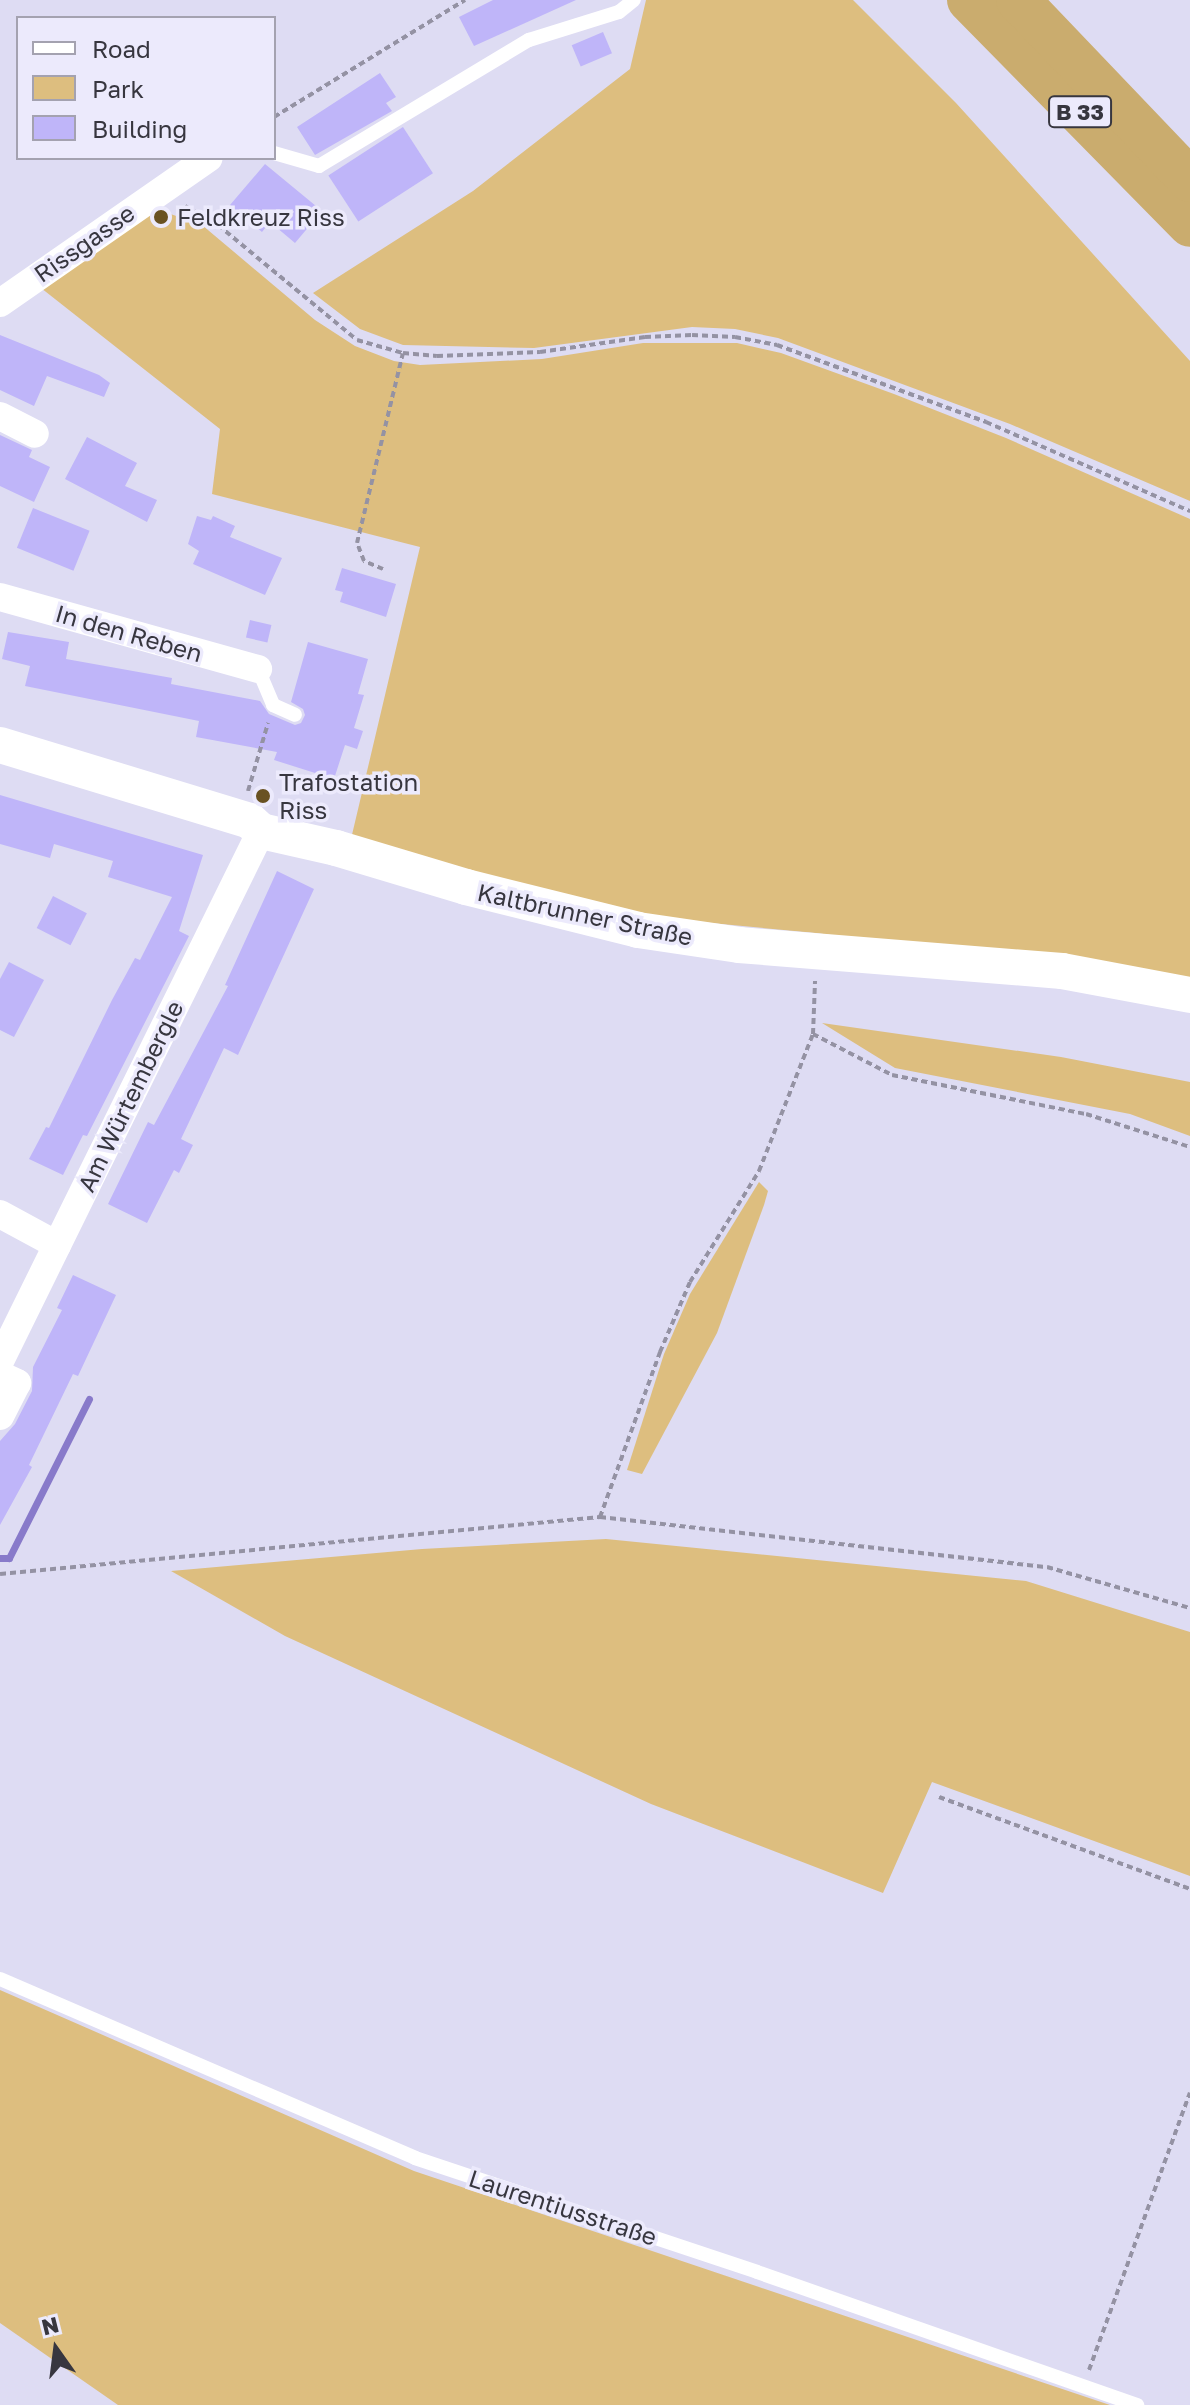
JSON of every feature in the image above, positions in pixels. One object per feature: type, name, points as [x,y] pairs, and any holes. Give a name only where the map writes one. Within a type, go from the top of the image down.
[{"type":"highway","name":"B 33","points":[[969,0],[1190,225]]},
{"type":"highway","name":"B 33","points":[[1018,0],[1190,180]]},
{"type":"street","name":"Rissgasse","points":[[0,303],[158,190],[206,160]]},
{"type":"street","points":[[0,416],[35,434]]},
{"type":"street","name":"In den Reben","points":[[0,597],[258,669]]},
{"type":"street","name":"Kaltbrunner Straße","points":[[0,745],[250,821],[261,831],[336,848],[466,887],[638,930],[739,945],[1062,971],[1190,995]]},
{"type":"street","name":"Am Würtembergle","points":[[0,1361],[261,831]]},
{"type":"street","points":[[0,1214],[57,1245]]},
{"type":"street","points":[[0,1375],[17,1383],[0,1416]]},
{"type":"lane","points":[[276,154],[319,166],[529,40],[619,12],[634,0]]},
{"type":"lane","points":[[258,669],[273,705],[295,715]]},
{"type":"lane","name":"Laurentiusstraße","points":[[0,1979],[415,2158],[757,2272],[1137,2405]]},
{"type":"path","points":[[276,116],[465,0]]},
{"type":"path","points":[[158,190],[218,225],[357,340],[403,353],[437,356],[540,352],[645,337],[692,335],[735,337],[777,345],[986,422],[1190,511]]},
{"type":"path","points":[[383,569],[364,561],[357,543],[403,353]]},
{"type":"path","points":[[252,781],[273,705]]},
{"type":"path","points":[[600,1517],[660,1352],[690,1282],[759,1171],[813,1034],[817,951]]},
{"type":"path","points":[[813,1034],[892,1075],[1086,1114],[1190,1147]]},
{"type":"path","points":[[0,1574],[600,1517],[1047,1567],[1190,1608]]},
{"type":"path","points":[[939,1797],[1190,1889]]},
{"type":"path","points":[[1083,2387],[1190,2093]]},
{"type":"green space","points":[[646,0],[853,0],[956,103],[1190,361],[1190,501],[1010,424],[778,338],[735,329],[692,327],[534,348],[403,345],[360,329],[313,293],[473,191],[630,69]]},
{"type":"green space","points":[[162,211],[202,225],[315,320],[355,346],[394,361],[420,365],[542,359],[643,343],[737,343],[781,353],[894,394],[1006,438],[1190,519],[1190,983],[816,933],[636,916],[351,839],[420,547],[212,494],[220,429],[41,288],[139,215]]},
{"type":"green space","points":[[822,1023],[1061,1057],[1190,1082],[1190,1136],[1130,1114],[895,1068]]},
{"type":"green space","points":[[759,1182],[768,1191],[717,1333],[642,1474],[627,1470],[664,1354],[690,1294]]},
{"type":"green space","points":[[606,1539],[1026,1581],[1190,1632],[1190,1876],[932,1782],[883,1893],[651,1804],[285,1636],[171,1571],[422,1549]]},
{"type":"green space","points":[[0,1990],[414,2171],[1110,2405],[118,2405],[0,2323]]},
{"type":"building","points":[[493,0],[576,0],[474,46],[459,17]]},
{"type":"building","points":[[603,32],[612,53],[581,66],[572,45]]},
{"type":"building","points":[[380,73],[396,97],[386,103],[392,111],[315,155],[297,127]]},
{"type":"building","points":[[403,127],[433,173],[358,222],[328,175]]},
{"type":"building","points":[[265,164],[322,211],[295,243],[270,222],[262,232],[230,205]]},
{"type":"building","points":[[0,335],[99,375],[110,383],[104,397],[47,376],[34,406],[0,390]]},
{"type":"building","points":[[0,435],[32,450],[29,457],[50,467],[34,502],[0,486]]},
{"type":"building","points":[[87,437],[137,463],[125,486],[157,500],[147,522],[65,479]]},
{"type":"building","points":[[33,508],[90,531],[73,571],[17,548]]},
{"type":"building","points":[[197,516],[211,520],[213,516],[235,526],[230,537],[282,558],[265,595],[193,564],[199,551],[188,544]]},
{"type":"building","points":[[342,568],[396,584],[386,617],[340,602],[343,592],[335,590]]},
{"type":"building","points":[[250,620],[271,625],[267,642],[246,638]]},
{"type":"building","points":[[8,632],[69,642],[66,659],[172,678],[171,684],[260,701],[269,714],[295,725],[301,723],[305,715],[303,709],[291,702],[308,642],[368,659],[358,694],[364,695],[354,728],[363,731],[357,749],[345,745],[334,779],[274,760],[277,752],[196,737],[199,721],[25,686],[30,666],[2,659]]},
{"type":"building","points":[[0,795],[203,855],[179,931],[189,936],[87,1136],[83,1135],[63,1175],[29,1159],[46,1127],[49,1128],[112,1000],[135,958],[140,960],[172,897],[108,877],[113,861],[54,844],[50,858],[0,844]]},
{"type":"building","points":[[277,871],[314,889],[238,1055],[224,1048],[181,1139],[193,1145],[179,1173],[174,1170],[147,1223],[108,1204],[148,1122],[154,1125],[228,986],[225,985]]},
{"type":"building","points":[[53,896],[87,913],[71,945],[37,928]]},
{"type":"building","points":[[9,962],[44,980],[14,1037],[0,1030],[0,979]]},
{"type":"building","points":[[73,1275],[116,1295],[78,1376],[73,1374],[29,1465],[32,1467],[0,1525],[0,1441],[15,1424],[32,1391],[33,1367],[62,1310],[57,1308]]},
{"type":"waterway","points":[[0,1558],[9,1558],[89,1399]]},
{"type":"place","name":"Feldkreuz Riss","points":[[161,217]]},
{"type":"place","name":"Trafostation Riss","points":[[263,796]]}]
